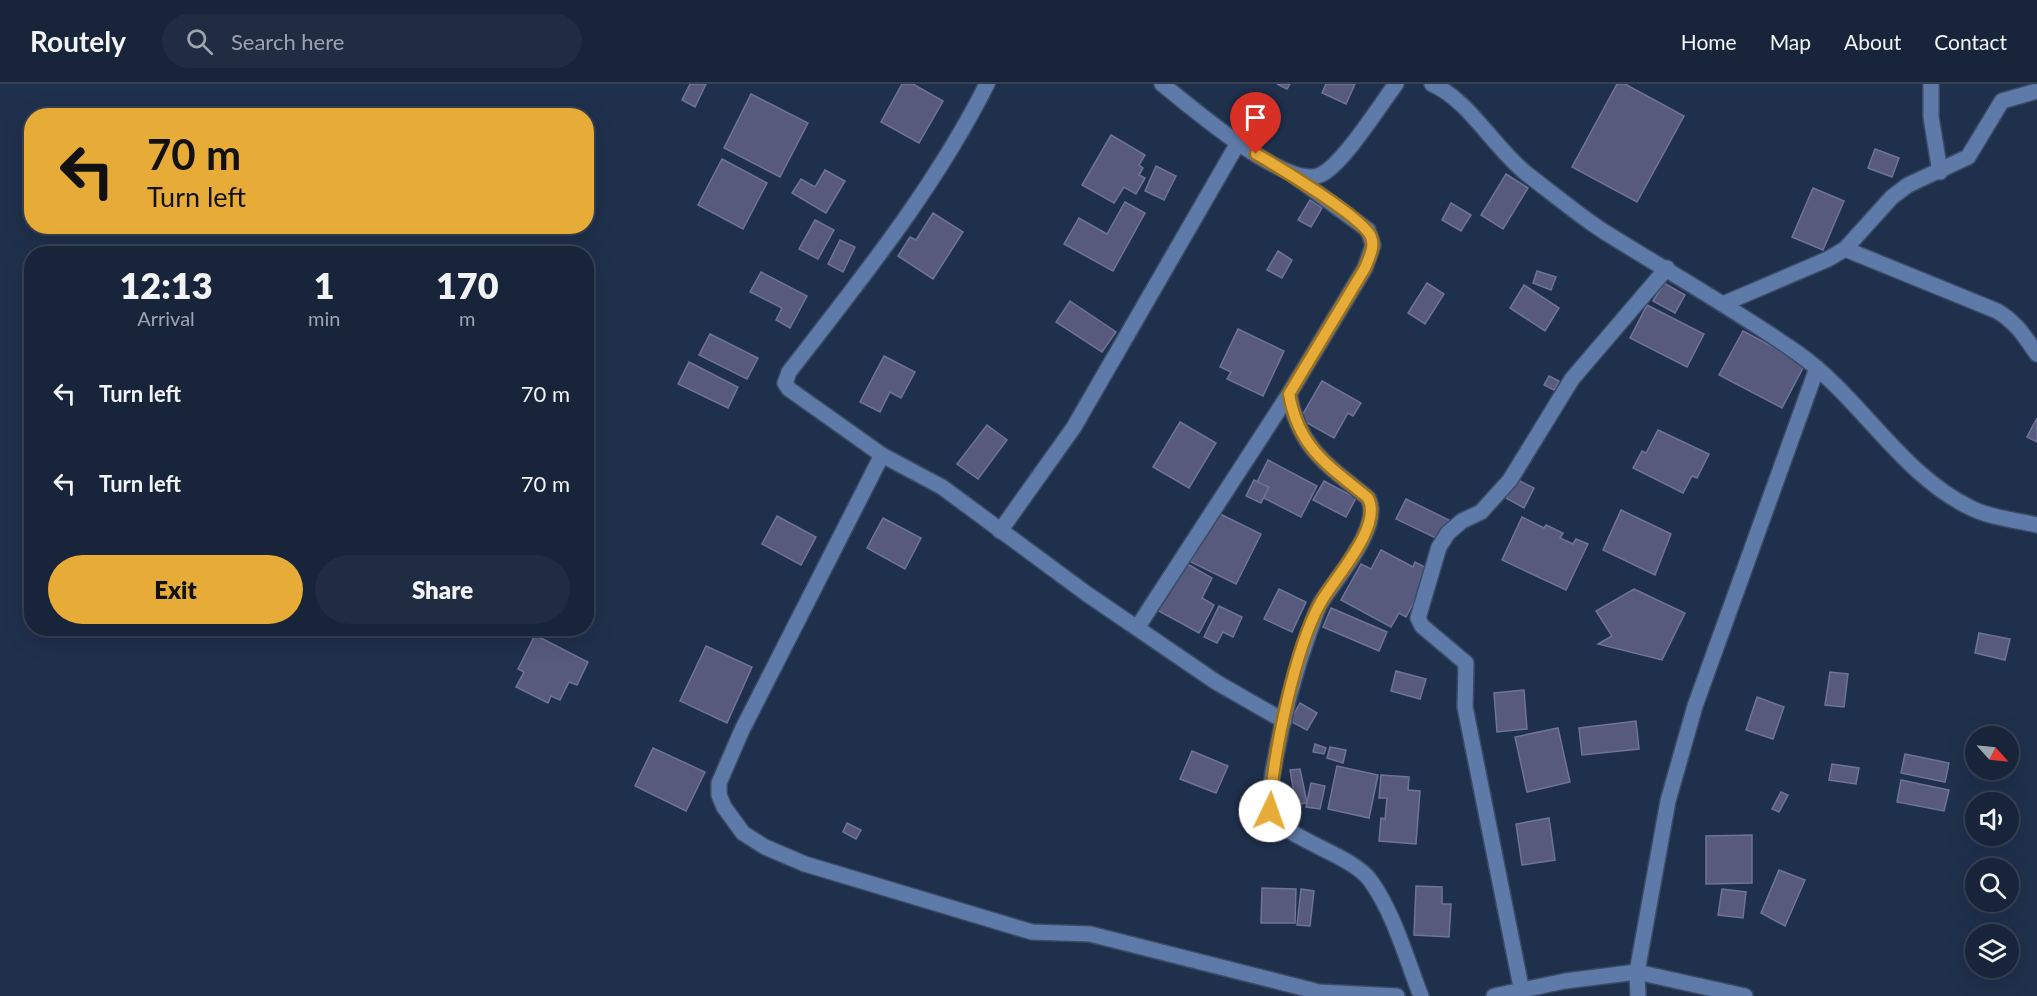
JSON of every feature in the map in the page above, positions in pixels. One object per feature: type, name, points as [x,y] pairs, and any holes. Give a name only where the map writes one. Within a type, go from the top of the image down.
[{"type":"street","points":[[987,84],[962,132],[924,194],[882,253],[789,372],[785,382],[789,388],[882,455],[942,487],[1000,531],[1216,682],[1284,721]]},
{"type":"street","points":[[1137,628],[1289,394],[1365,268],[1373,245],[1368,230],[1293,175],[1238,143],[1162,84]]},
{"type":"street","points":[[1293,175],[1308,179],[1322,175],[1342,157],[1396,84]]},
{"type":"street","points":[[1432,84],[1447,92],[1474,118],[1510,161],[1602,230],[1667,268],[1817,368],[1918,472],[1956,500],[1973,509],[2037,525]]},
{"type":"street","points":[[1931,84],[1931,117],[1940,172]]},
{"type":"street","points":[[1723,304],[1828,259],[1845,249],[1892,197],[1908,185],[1968,157],[2002,101],[2037,91]]},
{"type":"street","points":[[1000,531],[1074,428],[1238,143]]},
{"type":"street","points":[[1845,249],[1997,311],[2015,324],[2037,354]]},
{"type":"street","points":[[1522,992],[1465,707],[1466,663],[1422,626],[1418,618],[1439,547],[1448,533],[1461,521],[1481,512],[1510,480],[1572,379],[1667,268]]},
{"type":"street","points":[[1638,996],[1637,972],[1668,801],[1695,706],[1817,368]]},
{"type":"street","points":[[1289,394],[1297,428],[1318,458],[1368,498],[1372,506],[1372,517],[1348,564],[1320,603],[1300,657],[1271,786],[1270,811],[1284,829],[1355,867],[1368,878],[1382,898],[1421,996]]},
{"type":"street","points":[[882,455],[742,730],[719,783],[719,795],[724,807],[743,833],[765,847],[805,864],[1032,932],[1090,934],[1319,992],[1397,996]]},
{"type":"street","points":[[1494,996],[1522,992],[1565,981],[1637,972],[1745,996]]},
{"type":"building","points":[[690,84],[706,84],[695,107],[682,100]]},
{"type":"building","points":[[902,84],[913,84],[943,101],[919,143],[881,122]]},
{"type":"building","points":[[1277,84],[1290,84],[1287,89]]},
{"type":"building","points":[[1326,84],[1355,84],[1346,104],[1322,93]]},
{"type":"building","points":[[1617,84],[1625,84],[1684,116],[1637,202],[1572,167]]},
{"type":"building","points":[[751,94],[808,123],[780,177],[724,148]]},
{"type":"building","points":[[1111,135],[1145,155],[1139,165],[1143,168],[1139,175],[1145,178],[1136,194],[1124,187],[1114,203],[1082,185]]},
{"type":"building","points":[[1875,149],[1899,158],[1892,177],[1868,168]]},
{"type":"building","points":[[722,159],[767,183],[743,229],[698,205]]},
{"type":"building","points":[[1156,166],[1176,176],[1164,200],[1145,191]]},
{"type":"building","points":[[825,170],[845,181],[826,213],[792,193],[801,179],[815,187]]},
{"type":"building","points":[[1506,174],[1528,188],[1503,229],[1481,215]]},
{"type":"building","points":[[1813,188],[1844,201],[1823,250],[1792,237]]},
{"type":"building","points":[[1310,200],[1322,208],[1311,227],[1298,220]]},
{"type":"building","points":[[1125,202],[1145,213],[1113,271],[1064,244],[1079,218],[1107,234]]},
{"type":"building","points":[[1451,203],[1471,215],[1461,231],[1442,220]]},
{"type":"building","points":[[933,213],[963,232],[933,279],[898,256],[910,237],[916,240]]},
{"type":"building","points":[[815,220],[834,230],[818,259],[799,249]]},
{"type":"building","points":[[840,240],[855,247],[843,272],[828,264]]},
{"type":"building","points":[[1278,251],[1292,260],[1282,278],[1267,270]]},
{"type":"building","points":[[1537,271],[1556,277],[1551,290],[1533,283]]},
{"type":"building","points":[[761,272],[807,296],[790,328],[776,320],[782,308],[750,292]]},
{"type":"building","points":[[1427,283],[1444,294],[1425,324],[1408,313]]},
{"type":"building","points":[[1664,283],[1685,295],[1675,313],[1653,301]]},
{"type":"building","points":[[1524,285],[1559,308],[1545,331],[1510,308]]},
{"type":"building","points":[[1070,301],[1116,332],[1102,352],[1056,322]]},
{"type":"building","points":[[1647,305],[1704,334],[1687,367],[1630,338]]},
{"type":"building","points":[[1238,329],[1284,351],[1263,396],[1227,379],[1231,372],[1220,367]]},
{"type":"building","points":[[1743,331],[1805,364],[1782,408],[1719,375]]},
{"type":"building","points":[[710,334],[758,358],[747,379],[699,355]]},
{"type":"building","points":[[884,356],[915,372],[901,398],[890,392],[880,412],[860,402]]},
{"type":"building","points":[[689,362],[738,387],[728,408],[678,384]]},
{"type":"building","points":[[1549,376],[1559,381],[1554,390],[1544,385]]},
{"type":"building","points":[[1322,381],[1361,403],[1353,416],[1348,413],[1334,438],[1300,419]]},
{"type":"building","points":[[2037,418],[2037,442],[2027,437]]},
{"type":"building","points":[[1180,422],[1216,443],[1189,488],[1153,467]]},
{"type":"building","points":[[987,425],[1007,440],[978,479],[957,464]]},
{"type":"building","points":[[1658,430],[1709,454],[1697,478],[1692,476],[1683,493],[1633,468],[1642,451],[1646,453]]},
{"type":"building","points":[[1268,460],[1317,486],[1301,517],[1252,492]]},
{"type":"building","points":[[1516,479],[1534,488],[1524,508],[1506,498]]},
{"type":"building","points":[[1254,480],[1269,487],[1261,503],[1246,496]]},
{"type":"building","points":[[1324,481],[1356,498],[1346,517],[1313,500]]},
{"type":"building","points":[[1406,499],[1449,520],[1440,540],[1396,519]]},
{"type":"building","points":[[1621,510],[1671,534],[1655,575],[1603,550]]},
{"type":"building","points":[[1216,512],[1261,534],[1236,584],[1191,562]]},
{"type":"building","points":[[777,516],[816,537],[801,565],[762,544]]},
{"type":"building","points":[[1522,517],[1544,528],[1546,525],[1563,533],[1560,538],[1573,544],[1576,539],[1588,544],[1566,590],[1502,560]]},
{"type":"building","points":[[883,518],[921,538],[905,569],[867,548]]},
{"type":"building","points":[[1381,550],[1413,567],[1415,562],[1431,570],[1406,617],[1399,613],[1391,627],[1341,600],[1361,564],[1371,569]]},
{"type":"building","points":[[1184,562],[1212,578],[1202,598],[1214,605],[1199,633],[1157,610]]},
{"type":"building","points":[[1279,589],[1306,602],[1292,632],[1264,619]]},
{"type":"building","points":[[1634,589],[1685,613],[1662,660],[1598,644],[1612,636],[1596,611]]},
{"type":"building","points":[[1219,606],[1242,617],[1233,637],[1223,632],[1217,643],[1204,637]]},
{"type":"building","points":[[1331,608],[1387,632],[1379,651],[1323,627]]},
{"type":"building","points":[[1979,633],[2010,639],[2005,660],[1975,653]]},
{"type":"building","points":[[534,636],[588,662],[577,685],[569,682],[560,700],[551,696],[548,703],[516,687],[524,672],[518,669]]},
{"type":"building","points":[[706,646],[752,667],[727,723],[680,701]]},
{"type":"building","points":[[1396,671],[1426,679],[1420,699],[1391,691]]},
{"type":"building","points":[[1830,672],[1848,674],[1844,707],[1825,705]]},
{"type":"building","points":[[1524,690],[1527,729],[1497,732],[1494,693]]},
{"type":"building","points":[[1757,697],[1784,707],[1773,739],[1746,730]]},
{"type":"building","points":[[1300,703],[1317,713],[1307,730],[1290,721]]},
{"type":"building","points":[[1636,721],[1639,749],[1582,755],[1579,728]]},
{"type":"building","points":[[1558,728],[1570,782],[1527,792],[1515,737]]},
{"type":"building","points":[[1315,744],[1326,748],[1324,754],[1313,752]]},
{"type":"building","points":[[1330,747],[1346,750],[1343,763],[1327,758]]},
{"type":"building","points":[[653,748],[705,772],[686,811],[635,786]]},
{"type":"building","points":[[1192,751],[1228,766],[1216,793],[1180,779]]},
{"type":"building","points":[[1905,754],[1949,763],[1945,782],[1901,773]]},
{"type":"building","points":[[1832,764],[1859,768],[1856,784],[1829,780]]},
{"type":"building","points":[[1337,766],[1378,775],[1369,818],[1328,809]]},
{"type":"building","points":[[1300,769],[1307,803],[1296,805],[1290,770]]},
{"type":"building","points":[[1381,775],[1409,777],[1408,790],[1420,791],[1416,844],[1379,841],[1381,818],[1385,819],[1387,798],[1379,798]]},
{"type":"building","points":[[1901,780],[1949,790],[1944,811],[1897,802]]},
{"type":"building","points":[[1311,783],[1325,786],[1320,809],[1306,807]]},
{"type":"building","points":[[1781,792],[1788,795],[1779,812],[1772,809]]},
{"type":"building","points":[[1549,818],[1555,860],[1522,865],[1516,824]]},
{"type":"building","points":[[847,823],[861,830],[856,839],[843,832]]},
{"type":"building","points":[[1752,835],[1752,883],[1706,884],[1706,836]]},
{"type":"building","points":[[1779,870],[1805,880],[1785,926],[1761,913]]},
{"type":"building","points":[[1416,886],[1442,887],[1442,904],[1451,904],[1449,937],[1414,935]]},
{"type":"building","points":[[1262,888],[1296,889],[1295,923],[1261,923]]},
{"type":"building","points":[[1301,889],[1314,891],[1310,926],[1297,925]]},
{"type":"building","points":[[1722,889],[1746,892],[1743,918],[1718,915]]},
{"type":"route","points":[[1256,154],[1293,175],[1368,230],[1373,245],[1365,268],[1289,394],[1297,428],[1318,458],[1368,498],[1372,506],[1372,517],[1348,564],[1320,603],[1300,657],[1271,786],[1270,811]]}]
